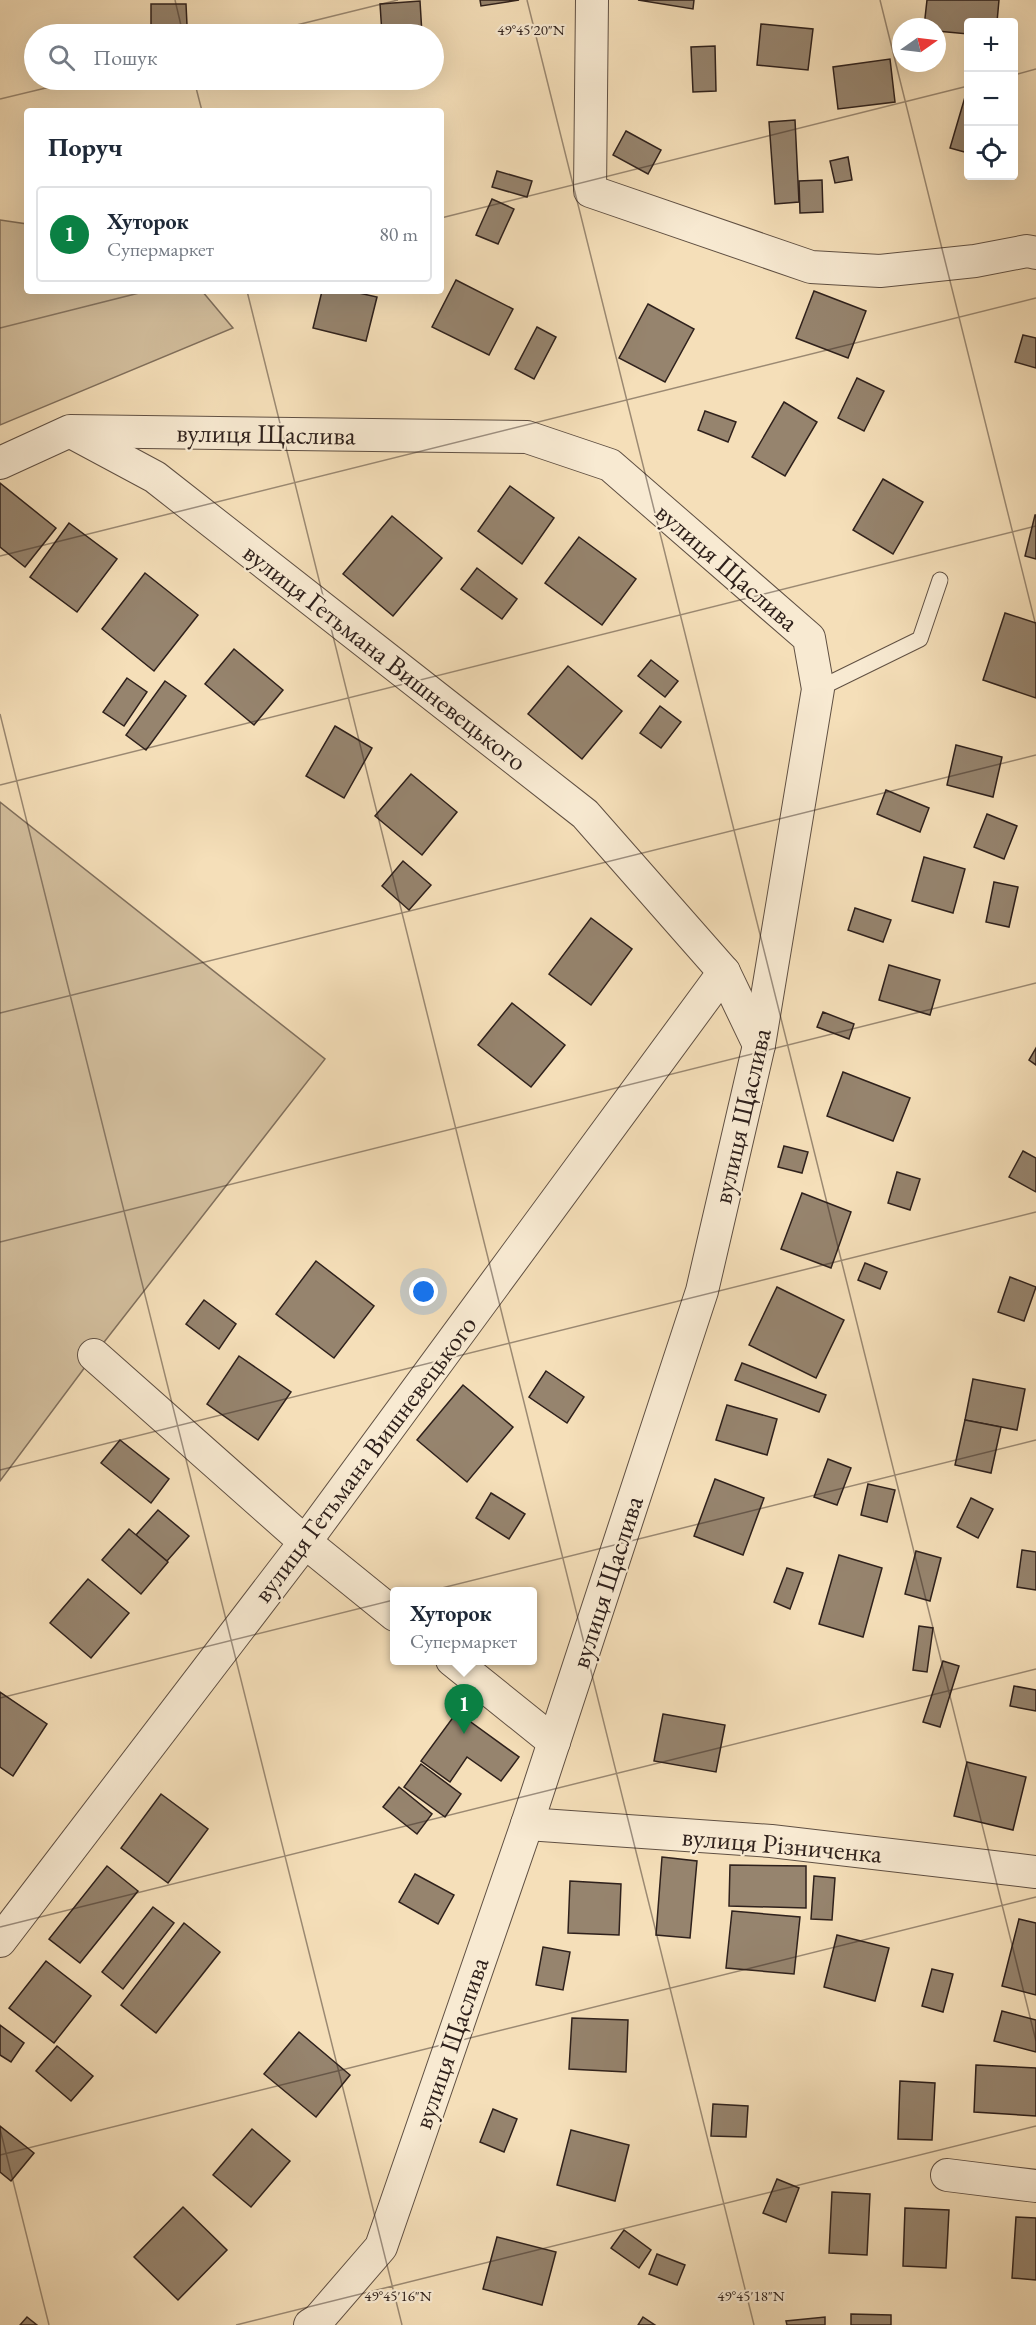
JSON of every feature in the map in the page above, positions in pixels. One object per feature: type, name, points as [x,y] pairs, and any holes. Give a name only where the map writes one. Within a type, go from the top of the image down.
[{"type":"street","points":[[592,0],[590,191],[811,267],[880,271],[975,261],[1027,251],[1036,253]]},
{"type":"street","points":[[0,463],[70,431]]},
{"type":"street","name":"вулиця Щаслива","points":[[70,431],[527,437],[579,454],[610,465],[809,638],[818,689],[759,1045],[702,1291],[527,1824],[381,2247],[318,2320],[310,2325]]},
{"type":"street","name":"вулиця Гетьмана Вишневецького","points":[[70,431],[155,477],[585,814],[724,972],[759,1045]]},
{"type":"street","name":"вулиця Гетьмана Вишневецького","points":[[0,1941],[304,1542],[724,972]]},
{"type":"street","points":[[94,1355],[304,1542],[390,1611]]},
{"type":"street","points":[[458,1665],[554,1742]]},
{"type":"street","name":"вулиця Різниченка","points":[[527,1824],[771,1841],[1036,1872]]},
{"type":"street","points":[[947,2175],[1036,2186]]},
{"type":"lane","points":[[818,689],[920,639],[940,580]]},
{"type":"shaded area","points":[[0,220],[24,224],[24,294],[205,294],[233,328],[0,425]]},
{"type":"shaded area","points":[[0,802],[325,1059],[94,1355],[0,1481]]},
{"type":"building","points":[[480,0],[519,0],[481,6]]},
{"type":"building","points":[[638,0],[694,0],[693,9]]},
{"type":"building","points":[[927,0],[999,0],[997,18],[964,18],[964,34],[946,32],[946,18],[925,18]]},
{"type":"building","points":[[420,1],[421,24],[381,24],[380,4]]},
{"type":"building","points":[[151,4],[186,4],[187,24],[151,24]]},
{"type":"building","points":[[761,24],[813,29],[808,70],[757,65]]},
{"type":"building","points":[[715,46],[716,91],[693,92],[691,47]]},
{"type":"building","points":[[890,59],[895,102],[838,109],[833,67]]},
{"type":"building","points":[[964,100],[964,152],[950,148]]},
{"type":"building","points":[[795,120],[799,202],[775,204],[769,122]]},
{"type":"building","points":[[626,131],[661,150],[648,174],[613,155]]},
{"type":"building","points":[[848,157],[852,180],[835,183],[830,161]]},
{"type":"building","points":[[497,171],[532,181],[527,197],[492,187]]},
{"type":"building","points":[[822,180],[823,212],[800,213],[799,181]]},
{"type":"building","points":[[492,199],[514,209],[498,244],[476,235]]},
{"type":"building","points":[[456,280],[513,309],[489,355],[432,327]]},
{"type":"building","points":[[814,291],[866,311],[848,358],[796,338]]},
{"type":"building","points":[[321,294],[364,294],[377,297],[366,341],[313,328]]},
{"type":"building","points":[[648,304],[694,329],[665,382],[619,358]]},
{"type":"building","points":[[537,327],[556,337],[534,379],[515,369]]},
{"type":"building","points":[[1023,335],[1036,338],[1036,368],[1015,362]]},
{"type":"building","points":[[857,378],[884,391],[864,431],[838,418]]},
{"type":"building","points":[[784,402],[817,422],[785,476],[752,457]]},
{"type":"building","points":[[705,411],[736,422],[728,442],[698,430]]},
{"type":"building","points":[[883,479],[923,502],[893,554],[853,530]]},
{"type":"building","points":[[0,483],[56,528],[25,567],[0,547]]},
{"type":"building","points":[[510,486],[554,518],[522,564],[478,531]]},
{"type":"building","points":[[1036,515],[1036,559],[1025,556]]},
{"type":"building","points":[[392,516],[442,558],[393,616],[343,574]]},
{"type":"building","points":[[69,523],[117,559],[77,612],[30,577]]},
{"type":"building","points":[[579,537],[636,579],[602,625],[545,583]]},
{"type":"building","points":[[477,568],[517,599],[502,619],[461,589]]},
{"type":"building","points":[[145,573],[198,615],[154,671],[102,629]]},
{"type":"building","points":[[1005,613],[1036,623],[1036,698],[983,680]]},
{"type":"building","points":[[234,649],[283,690],[254,725],[205,684]]},
{"type":"building","points":[[651,660],[678,681],[665,697],[638,676]]},
{"type":"building","points":[[568,666],[622,711],[582,759],[528,714]]},
{"type":"building","points":[[127,678],[147,692],[124,726],[103,712]]},
{"type":"building","points":[[165,681],[186,696],[146,750],[126,735]]},
{"type":"building","points":[[660,706],[681,722],[661,748],[640,733]]},
{"type":"building","points":[[335,726],[372,748],[344,798],[306,776]]},
{"type":"building","points":[[956,745],[1002,757],[993,797],[947,785]]},
{"type":"building","points":[[411,774],[457,812],[422,855],[375,816]]},
{"type":"building","points":[[886,790],[929,808],[920,832],[877,814]]},
{"type":"building","points":[[987,814],[1017,826],[1004,859],[974,847]]},
{"type":"building","points":[[924,857],[965,869],[953,913],[912,901]]},
{"type":"building","points":[[403,861],[431,885],[409,910],[382,886]]},
{"type":"building","points":[[994,882],[1018,887],[1009,927],[986,922]]},
{"type":"building","points":[[855,908],[891,920],[883,942],[848,930]]},
{"type":"building","points":[[591,918],[632,949],[591,1005],[549,974]]},
{"type":"building","points":[[889,965],[940,980],[930,1015],[879,1000]]},
{"type":"building","points":[[512,1003],[565,1045],[531,1087],[478,1045]]},
{"type":"building","points":[[823,1012],[854,1024],[849,1039],[817,1027]]},
{"type":"building","points":[[1036,1048],[1036,1065],[1029,1060]]},
{"type":"building","points":[[843,1072],[910,1098],[893,1141],[827,1116]]},
{"type":"building","points":[[784,1146],[808,1152],[802,1173],[778,1167]]},
{"type":"building","points":[[1023,1151],[1036,1158],[1036,1192],[1009,1177]]},
{"type":"building","points":[[897,1172],[920,1179],[910,1210],[888,1203]]},
{"type":"building","points":[[802,1193],[851,1212],[831,1268],[781,1249]]},
{"type":"building","points":[[316,1261],[374,1306],[334,1358],[276,1314]]},
{"type":"building","points":[[865,1263],[887,1272],[880,1289],[858,1280]]},
{"type":"building","points":[[1010,1277],[1036,1287],[1024,1321],[998,1312]]},
{"type":"building","points":[[777,1287],[844,1320],[816,1378],[749,1345]]},
{"type":"building","points":[[204,1300],[236,1324],[219,1349],[186,1324]]},
{"type":"building","points":[[239,1356],[291,1392],[258,1440],[207,1404]]},
{"type":"building","points":[[742,1363],[826,1395],[819,1412],[735,1380]]},
{"type":"building","points":[[546,1371],[584,1397],[567,1423],[529,1397]]},
{"type":"building","points":[[973,1379],[1025,1389],[1017,1430],[965,1420]]},
{"type":"building","points":[[463,1385],[513,1427],[467,1482],[417,1440]]},
{"type":"building","points":[[727,1405],[777,1419],[767,1455],[716,1440]]},
{"type":"building","points":[[965,1420],[1001,1427],[991,1473],[955,1465]]},
{"type":"building","points":[[120,1440],[169,1479],[151,1503],[101,1463]]},
{"type":"building","points":[[828,1459],[851,1468],[837,1505],[814,1497]]},
{"type":"building","points":[[715,1479],[764,1498],[743,1555],[694,1536]]},
{"type":"building","points":[[868,1484],[895,1490],[887,1522],[861,1515]]},
{"type":"building","points":[[491,1493],[525,1514],[509,1539],[476,1518]]},
{"type":"building","points":[[971,1498],[993,1509],[978,1538],[957,1527]]},
{"type":"building","points":[[158,1510],[189,1536],[167,1561],[136,1535]]},
{"type":"building","points":[[129,1529],[168,1562],[141,1594],[102,1560]]},
{"type":"building","points":[[1022,1550],[1036,1552],[1036,1590],[1017,1587]]},
{"type":"building","points":[[916,1551],[941,1558],[930,1601],[905,1594]]},
{"type":"building","points":[[839,1555],[882,1568],[863,1637],[819,1624]]},
{"type":"building","points":[[787,1568],[803,1573],[790,1609],[774,1602]]},
{"type":"building","points":[[88,1579],[129,1613],[91,1658],[50,1623]]},
{"type":"building","points":[[919,1626],[933,1628],[927,1672],[913,1670]]},
{"type":"building","points":[[943,1661],[959,1666],[940,1727],[923,1722]]},
{"type":"building","points":[[1014,1686],[1036,1690],[1036,1711],[1010,1706]]},
{"type":"building","points":[[0,1692],[47,1724],[13,1776],[0,1767]]},
{"type":"building","points":[[457,1712],[519,1757],[501,1781],[467,1757],[450,1782],[421,1761]]},
{"type":"building","points":[[663,1714],[725,1725],[716,1772],[654,1761]]},
{"type":"building","points":[[967,1762],[1026,1777],[1013,1830],[954,1816]]},
{"type":"building","points":[[421,1764],[461,1794],[445,1817],[404,1787]]},
{"type":"building","points":[[399,1787],[432,1814],[417,1834],[383,1807]]},
{"type":"building","points":[[161,1794],[208,1829],[168,1883],[121,1848]]},
{"type":"building","points":[[662,1857],[697,1861],[690,1938],[656,1935]]},
{"type":"building","points":[[730,1865],[806,1866],[806,1908],[729,1906]]},
{"type":"building","points":[[107,1866],[138,1891],[80,1963],[49,1939]]},
{"type":"building","points":[[415,1874],[454,1895],[438,1924],[399,1902]]},
{"type":"building","points":[[814,1876],[835,1878],[832,1920],[811,1919]]},
{"type":"building","points":[[570,1881],[621,1884],[619,1935],[568,1933]]},
{"type":"building","points":[[153,1907],[174,1923],[123,1989],[102,1972]]},
{"type":"building","points":[[732,1911],[800,1917],[794,1974],[726,1968]]},
{"type":"building","points":[[1019,1919],[1036,1923],[1036,1995],[1002,1986]]},
{"type":"building","points":[[184,1923],[220,1952],[156,2033],[121,2005]]},
{"type":"building","points":[[837,1935],[889,1948],[875,2001],[824,1987]]},
{"type":"building","points":[[543,1947],[570,1952],[563,1990],[536,1985]]},
{"type":"building","points":[[46,1961],[91,1996],[54,2043],[9,2008]]},
{"type":"building","points":[[932,1969],[953,1974],[943,2012],[922,2006]]},
{"type":"building","points":[[1002,2011],[1036,2020],[1036,2052],[994,2041]]},
{"type":"building","points":[[572,2018],[628,2020],[626,2072],[569,2069]]},
{"type":"building","points":[[0,2025],[24,2043],[11,2062],[0,2055]]},
{"type":"building","points":[[299,2032],[350,2075],[316,2117],[264,2074]]},
{"type":"building","points":[[57,2046],[93,2076],[71,2101],[36,2071]]},
{"type":"building","points":[[976,2065],[1036,2068],[1036,2116],[974,2112]]},
{"type":"building","points":[[900,2081],[935,2083],[932,2140],[898,2139]]},
{"type":"building","points":[[713,2104],[748,2106],[746,2137],[711,2136]]},
{"type":"building","points":[[493,2109],[517,2119],[504,2152],[480,2142]]},
{"type":"building","points":[[0,2126],[34,2153],[11,2181],[0,2172]]},
{"type":"building","points":[[252,2129],[290,2161],[251,2207],[213,2175]]},
{"type":"building","points":[[571,2130],[629,2145],[615,2201],[557,2185]]},
{"type":"building","points":[[777,2179],[799,2188],[786,2222],[763,2213]]},
{"type":"building","points":[[832,2192],[870,2194],[867,2255],[829,2253]]},
{"type":"building","points":[[183,2207],[227,2250],[178,2300],[134,2257]]},
{"type":"building","points":[[905,2208],[949,2210],[946,2268],[903,2266]]},
{"type":"building","points":[[1016,2217],[1036,2218],[1036,2280],[1012,2278]]},
{"type":"building","points":[[624,2230],[651,2250],[639,2268],[611,2248]]},
{"type":"building","points":[[497,2237],[556,2252],[542,2305],[483,2289]]},
{"type":"building","points":[[657,2254],[685,2265],[677,2285],[649,2274]]},
{"type":"building","points":[[851,2314],[891,2315],[891,2325],[851,2325]]},
{"type":"building","points":[[27,2317],[37,2325],[20,2325]]},
{"type":"building","points":[[643,2317],[655,2325],[638,2325]]},
{"type":"building","points":[[825,2317],[825,2325],[787,2325],[786,2321]]},
{"type":"place","name":"Хуторок","points":[[464,1734]]}]
